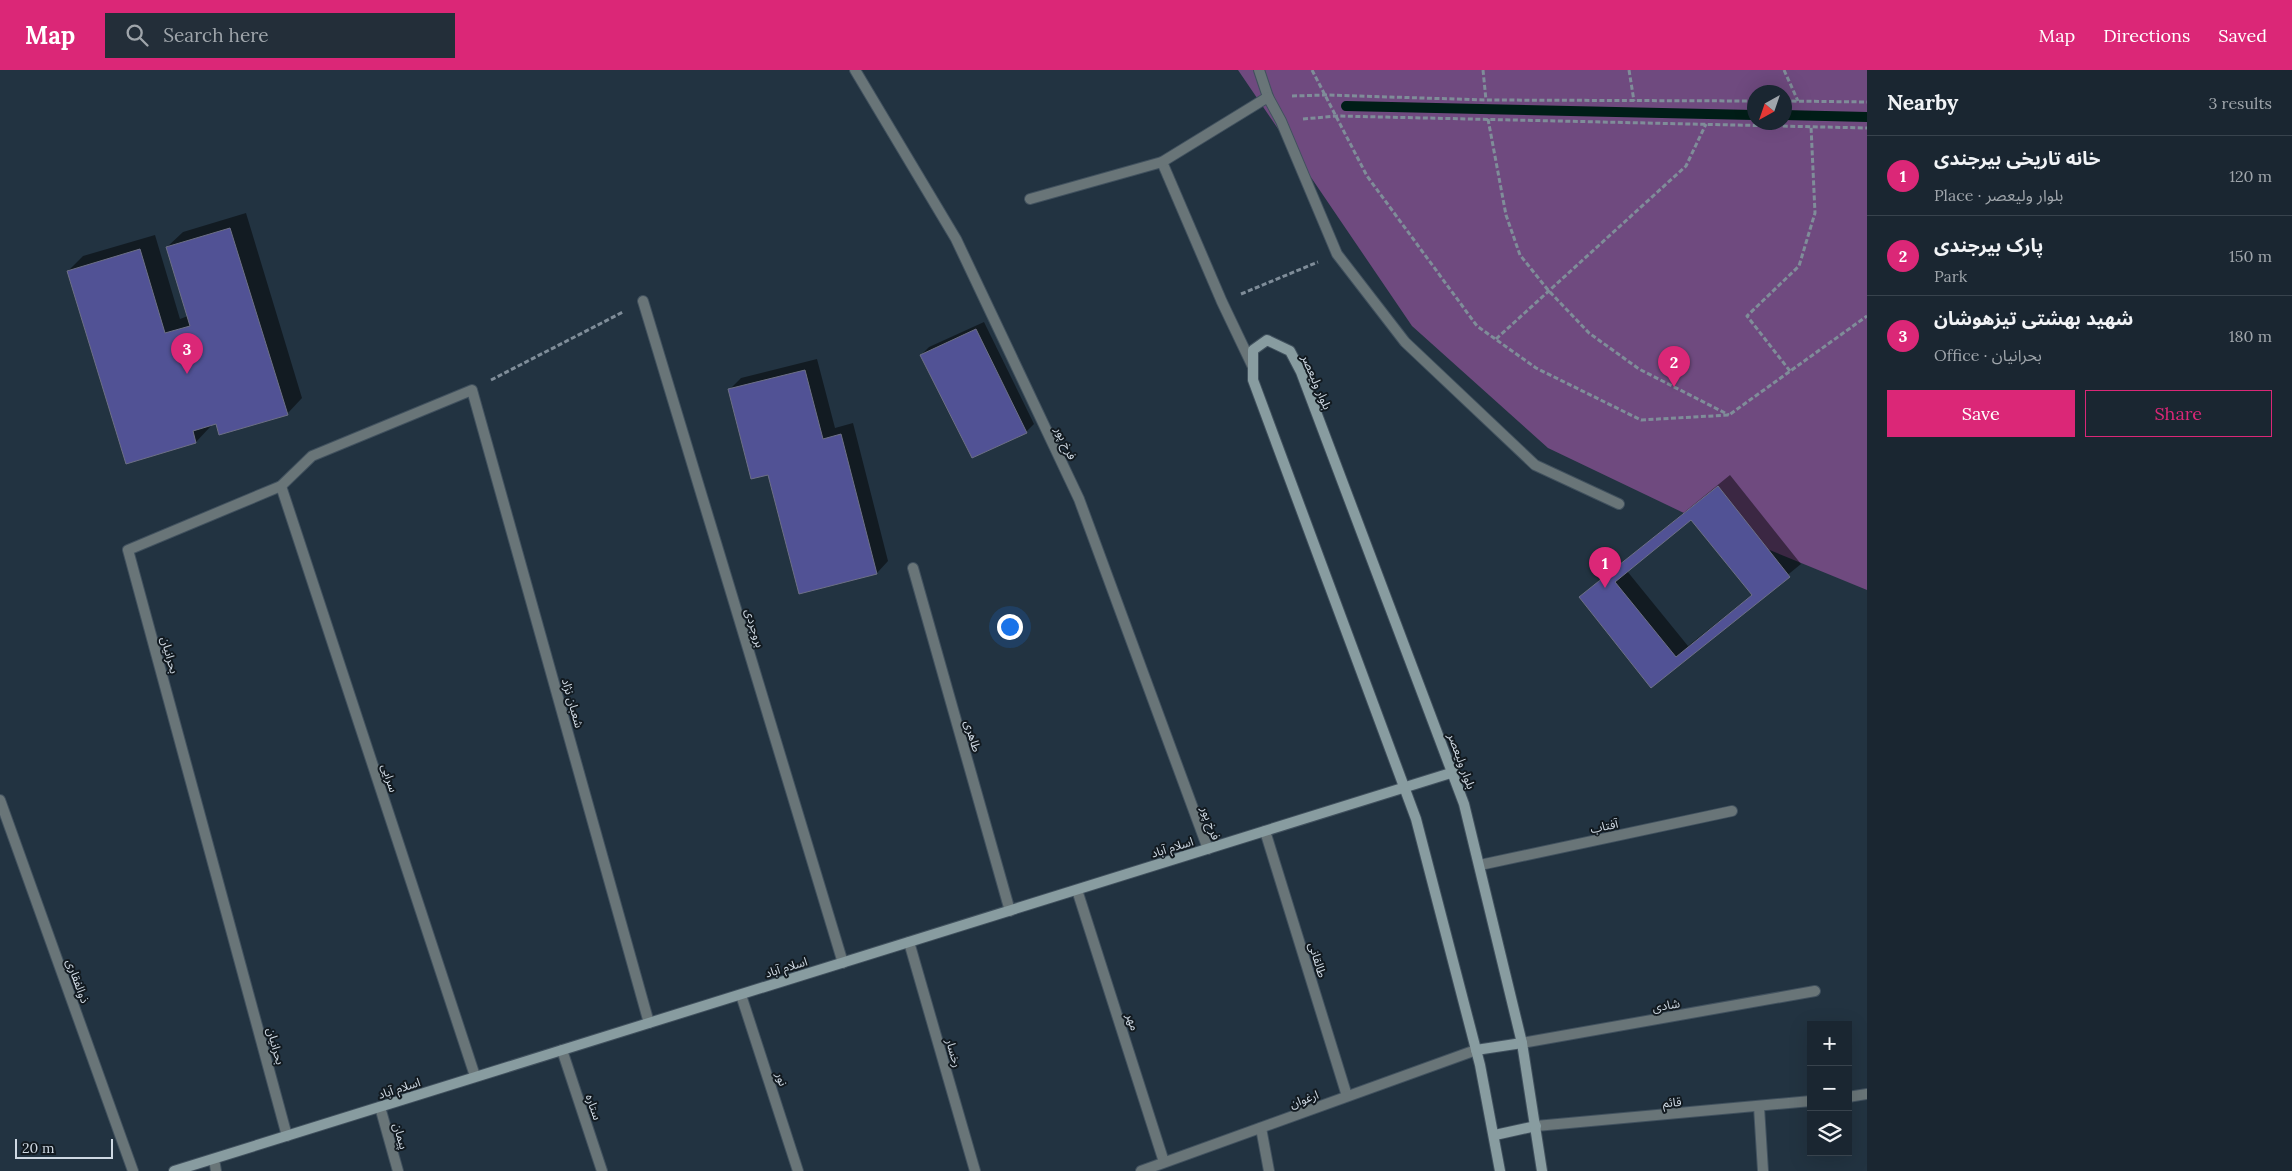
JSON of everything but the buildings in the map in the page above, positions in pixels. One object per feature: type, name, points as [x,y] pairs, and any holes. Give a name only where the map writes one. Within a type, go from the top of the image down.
[{"type":"street","name":"فرخ پور","points":[[855,70],[956,238],[1079,500],[1208,849]]},
{"type":"street","points":[[1259,70],[1268,97],[1281,121],[1337,254],[1405,342],[1535,465],[1619,504]]},
{"type":"street","points":[[1030,198],[1162,162],[1268,97]]},
{"type":"street","points":[[1162,162],[1222,302],[1253,367]]},
{"type":"street","name":"بروجردی","points":[[643,301],[843,963]]},
{"type":"street","name":"بلوار ولیعصر","points":[[1500,1171],[1495,1135],[1476,1050],[1416,819],[1253,380],[1253,350],[1267,340],[1290,351],[1301,372],[1454,772],[1480,865],[1522,1043],[1542,1171]]},
{"type":"street","name":"بحرانیان","points":[[287,1136],[128,550],[281,486],[312,456],[472,390]]},
{"type":"street","name":"شعبان نژاد","points":[[472,390],[649,1023]]},
{"type":"street","name":"سرایی","points":[[281,486],[475,1076]]},
{"type":"street","name":"طاهری","points":[[913,568],[1010,910]]},
{"type":"street","name":"اسلام آباد","points":[[174,1171],[1454,772]]},
{"type":"street","name":"ذوالفقاری","points":[[0,800],[133,1171]]},
{"type":"street","name":"آفتاب","points":[[1480,865],[1732,811]]},
{"type":"street","name":"طالقانی","points":[[1265,831],[1347,1096]]},
{"type":"street","name":"مهر","points":[[1077,890],[1164,1162]]},
{"type":"street","name":"رخسار","points":[[909,942],[975,1171]]},
{"type":"street","name":"شادی","points":[[1522,1043],[1815,991]]},
{"type":"street","name":"نور","points":[[742,994],[798,1171]]},
{"type":"street","points":[[1476,1050],[1522,1043]]},
{"type":"street","name":"ستاره","points":[[562,1050],[602,1171]]},
{"type":"street","name":"ارغوان","points":[[1140,1171],[1476,1050]]},
{"type":"street","points":[[1852,1096],[1867,1094]]},
{"type":"street","name":"قائم","points":[[1536,1126],[1807,1101]]},
{"type":"street","name":"پیمان","points":[[380,1107],[398,1171]]},
{"type":"street","points":[[1759,1107],[1763,1171]]},
{"type":"street","points":[[1495,1135],[1536,1126]]},
{"type":"street","points":[[1262,1128],[1269,1171]]},
{"type":"street","points":[[214,1159],[216,1171]]},
{"type":"path","points":[[1312,70],[1367,176],[1477,326],[1536,368],[1642,420],[1729,415],[1867,316]]},
{"type":"path","points":[[1483,70],[1486,100]]},
{"type":"path","points":[[1629,70],[1634,101]]},
{"type":"path","points":[[1784,70],[1798,101]]},
{"type":"path","points":[[1268,97],[1326,94],[1486,100],[1747,101]]},
{"type":"path","points":[[1792,101],[1867,102]]},
{"type":"path","points":[[1281,121],[1337,116],[1867,128]]},
{"type":"path","points":[[1488,119],[1506,215],[1520,255],[1548,290],[1590,333],[1639,369],[1729,415]]},
{"type":"path","points":[[1496,339],[1686,166],[1706,124]]},
{"type":"path","points":[[1790,372],[1747,316],[1799,266],[1815,213],[1810,126]]},
{"type":"path","points":[[1222,302],[1337,254]]},
{"type":"path","points":[[472,390],[643,301]]},
{"type":"shaded area","points":[[1238,70],[1867,70],[1867,590],[1709,525],[1548,448],[1412,326]]},
{"type":"waterway","points":[[1346,106],[1747,115]]},
{"type":"waterway","points":[[1792,115],[1867,117]]},
{"type":"place","name":"شهید بهشتی تیزهوشان","points":[[187,374]]},
{"type":"place","name":"پارک بیرجندی","points":[[1674,387]]},
{"type":"place","name":"خانه تاریخی بیرجندی","points":[[1605,588]]}]
